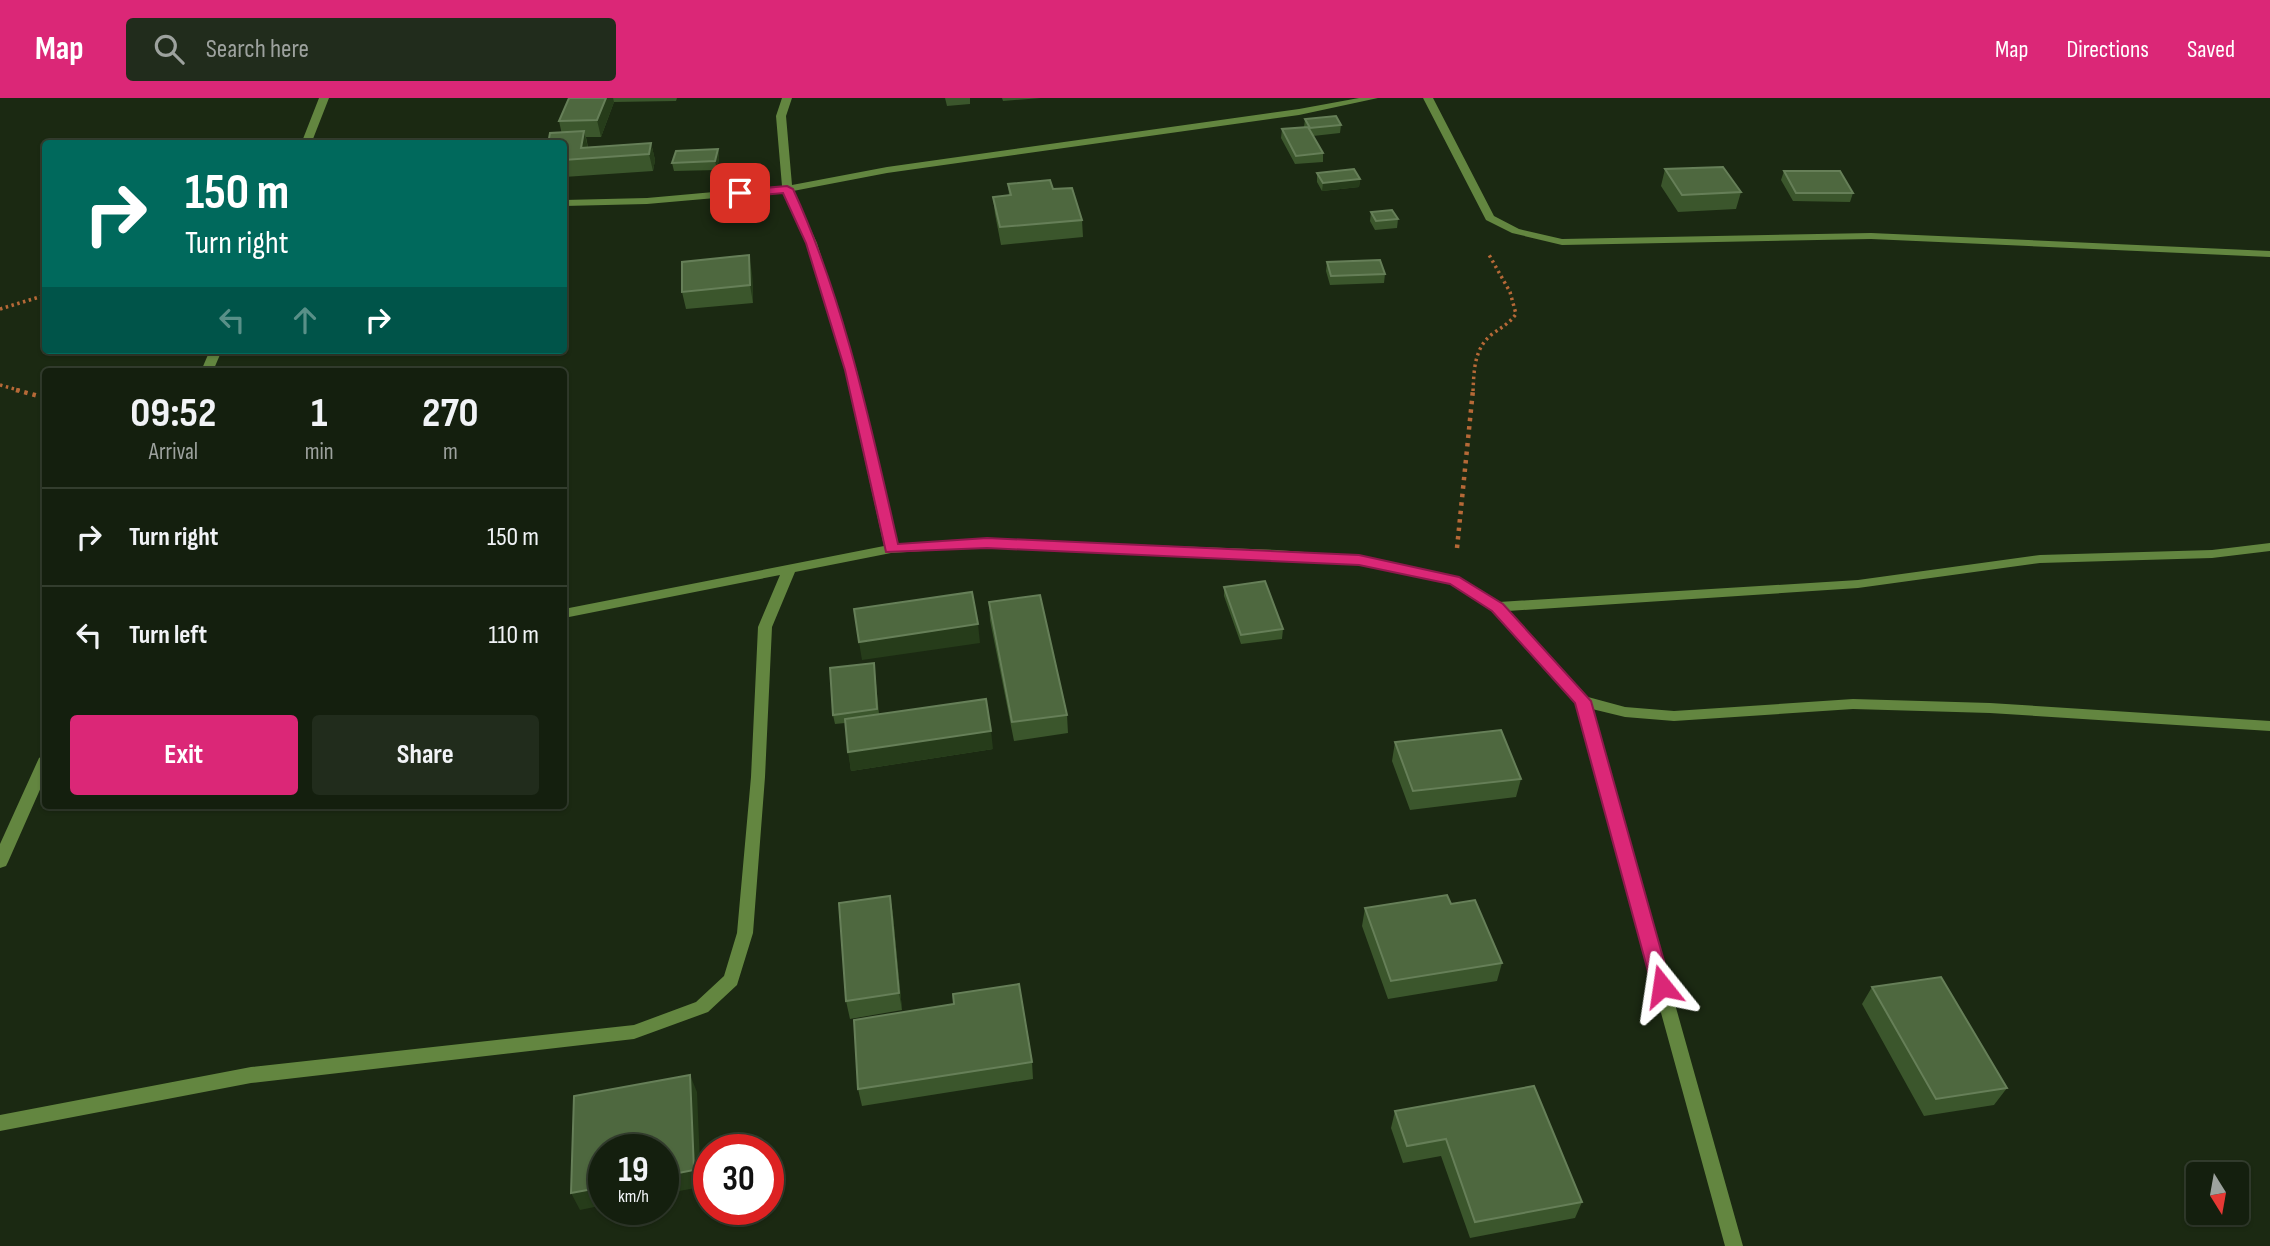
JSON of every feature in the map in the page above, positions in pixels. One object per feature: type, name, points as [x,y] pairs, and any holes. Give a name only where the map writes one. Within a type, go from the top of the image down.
[{"type":"street","points":[[308,140],[324,98]]},
{"type":"street","points":[[787,98],[781,116],[787,189],[812,243],[851,370],[891,549]]},
{"type":"street","points":[[567,203],[647,201],[787,189],[887,170],[1373,98]]},
{"type":"street","points":[[1428,98],[1490,218],[1504,228],[1562,242],[1871,236],[2270,254]]},
{"type":"street","points":[[567,612],[891,549],[987,543],[1277,554],[1359,560],[1454,580],[1497,607],[1583,701],[1734,1246]]},
{"type":"street","points":[[1497,607],[1858,584],[2040,559],[2212,554],[2270,547]]},
{"type":"street","points":[[0,1124],[251,1075],[634,1032],[702,1007],[731,981],[745,933],[758,777],[765,627],[790,568]]},
{"type":"street","points":[[1583,701],[1625,712],[1674,716],[1853,704],[1990,708],[2270,726]]},
{"type":"street","points":[[0,862],[42,767]]},
{"type":"path","points":[[1454,580],[1476,356],[1488,337],[1516,314],[1510,292],[1485,246],[1484,236],[1490,218]]},
{"type":"path","points":[[0,309],[42,296]]},
{"type":"path","points":[[0,385],[42,397]]},
{"type":"building","points":[[569,98],[606,98],[597,120],[559,121]]},
{"type":"building","points":[[1336,116],[1341,125],[1310,128],[1305,119]]},
{"type":"building","points":[[1308,127],[1323,153],[1296,156],[1282,129]]},
{"type":"building","points":[[584,131],[581,148],[651,143],[649,154],[567,160],[567,140],[549,140],[550,133]]},
{"type":"building","points":[[718,149],[715,161],[672,163],[676,151]]},
{"type":"building","points":[[1723,167],[1741,192],[1682,195],[1665,169]]},
{"type":"building","points":[[1354,169],[1360,179],[1323,183],[1317,173]]},
{"type":"building","points":[[1784,171],[1840,171],[1853,193],[1796,193]]},
{"type":"building","points":[[1050,180],[1053,189],[1072,188],[1082,220],[1000,227],[993,197],[1011,195],[1008,184]]},
{"type":"building","points":[[1392,210],[1398,219],[1376,221],[1371,212]]},
{"type":"building","points":[[749,255],[750,285],[682,292],[682,262]]},
{"type":"building","points":[[1380,260],[1385,274],[1331,276],[1327,262]]},
{"type":"building","points":[[1265,581],[1283,629],[1241,635],[1224,587]]},
{"type":"building","points":[[972,592],[978,624],[859,642],[854,609]]},
{"type":"building","points":[[1040,595],[1067,715],[1012,722],[989,602]]},
{"type":"building","points":[[874,663],[877,709],[833,715],[830,668]]},
{"type":"building","points":[[986,699],[991,731],[848,752],[845,719]]},
{"type":"building","points":[[1501,730],[1521,779],[1413,791],[1395,742]]},
{"type":"building","points":[[1447,895],[1451,904],[1475,900],[1502,963],[1391,981],[1365,908]]},
{"type":"building","points":[[890,896],[899,993],[846,1001],[839,903]]},
{"type":"building","points":[[1941,977],[2007,1088],[1936,1099],[1872,987]]},
{"type":"building","points":[[1019,984],[1032,1062],[858,1089],[854,1020],[954,1004],[953,994]]},
{"type":"building","points":[[690,1075],[693,1170],[679,1173],[679,1134],[588,1134],[588,1190],[571,1193],[574,1096]]},
{"type":"building","points":[[1534,1086],[1582,1202],[1475,1222],[1446,1139],[1407,1146],[1395,1111]]},
{"type":"route","points":[[740,193],[787,189],[812,243],[851,370],[891,549],[987,543],[1277,554],[1359,560],[1454,580],[1497,607],[1583,701],[1662,986]]}]
